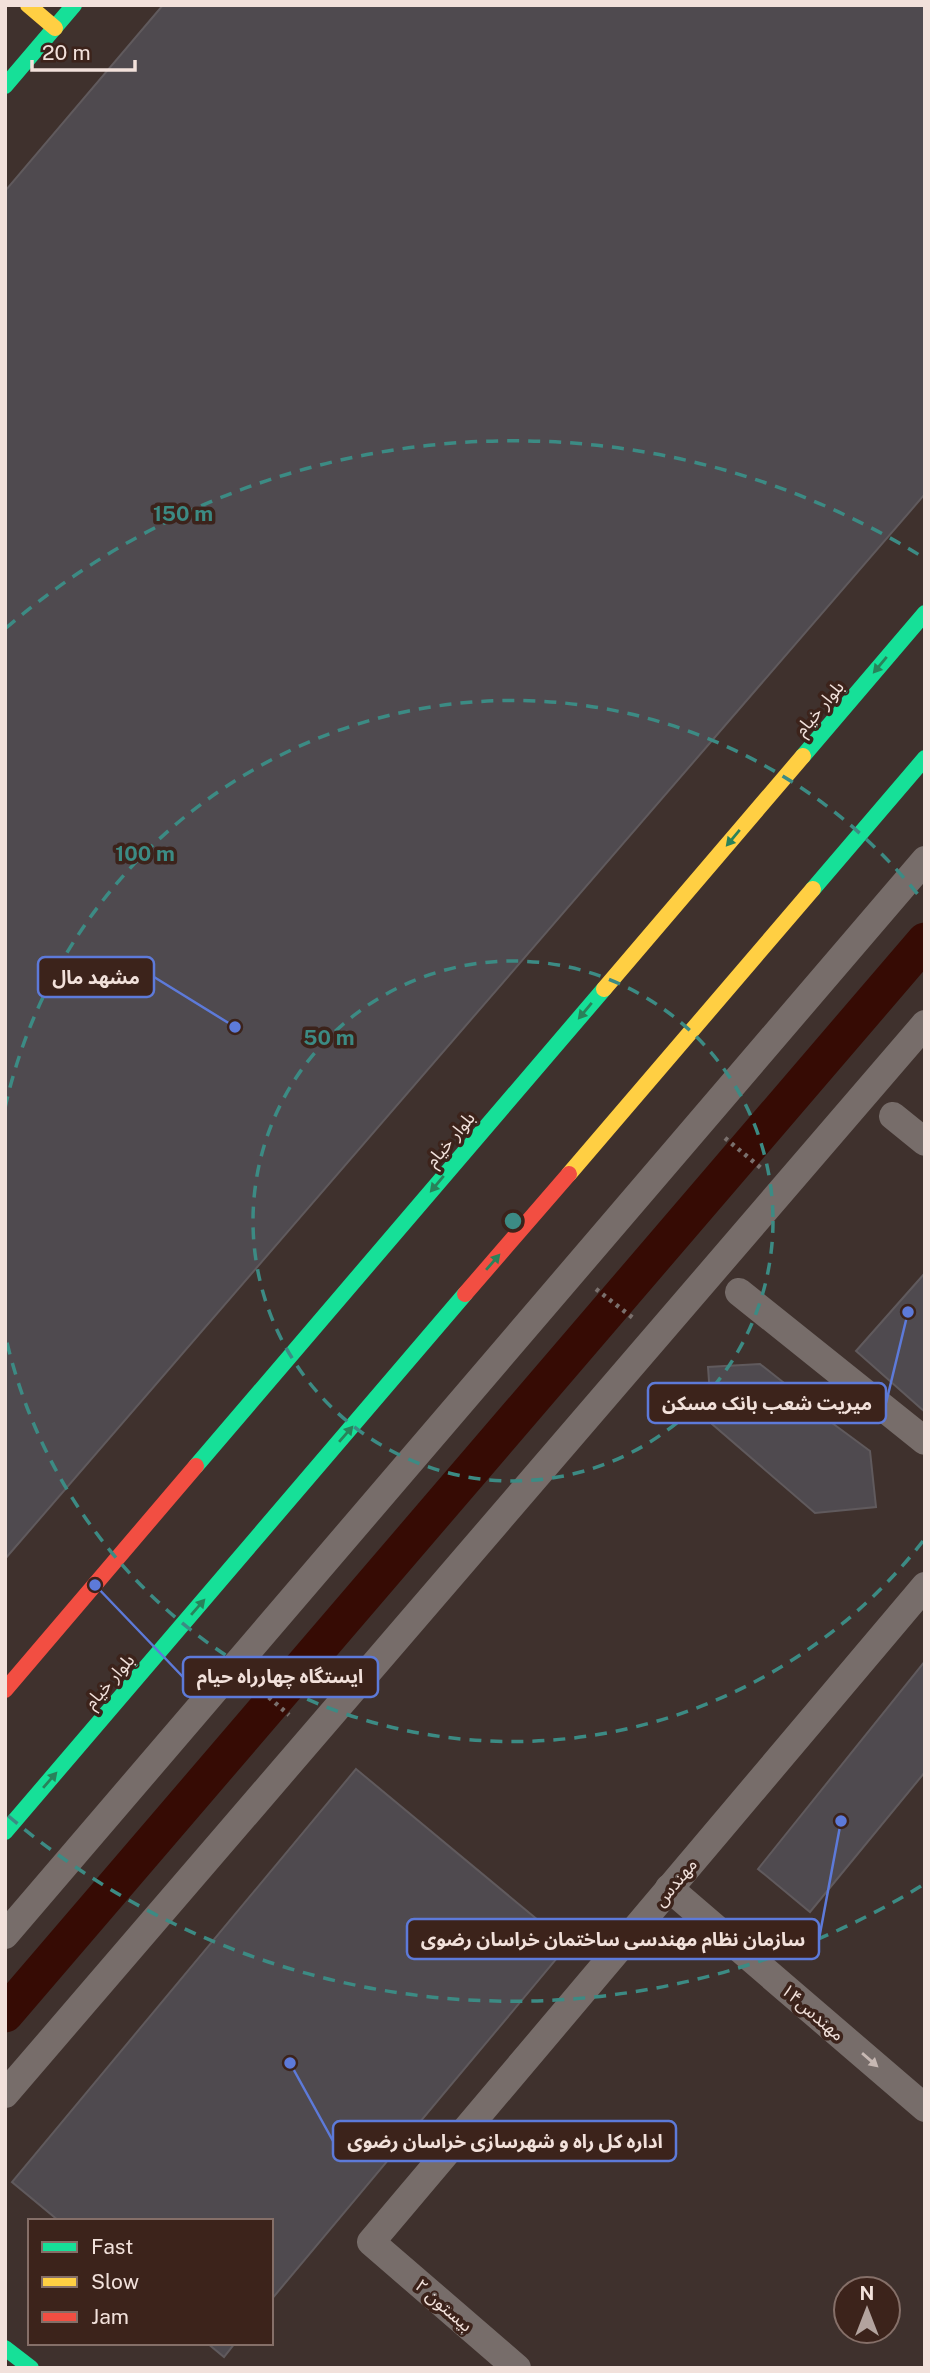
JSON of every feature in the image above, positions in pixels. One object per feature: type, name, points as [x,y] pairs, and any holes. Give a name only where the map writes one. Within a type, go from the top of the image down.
[{"type":"main road","points":[[28,5],[55,27]]},
{"type":"main road","points":[[5,86],[74,5]]},
{"type":"main road","name":"بلوار خیام","points":[[5,1690],[925,613]]},
{"type":"main road","name":"بلوار خیام","points":[[5,1832],[925,758]]},
{"type":"main road","points":[[5,2348],[31,2368]]},
{"type":"street","points":[[5,1935],[925,860]]},
{"type":"street","points":[[5,2094],[925,1024]]},
{"type":"street","points":[[893,1115],[925,1142]]},
{"type":"street","points":[[739,1292],[925,1441]]},
{"type":"street","name":"مهندس","points":[[371,2242],[925,1586]]},
{"type":"street","name":"مهندس۱۴","points":[[670,1888],[925,2108]]},
{"type":"street","name":"بیستون ۲","points":[[371,2242],[517,2368]]},
{"type":"path","points":[[703,1119],[785,1187]]},
{"type":"path","points":[[573,1271],[656,1337]]},
{"type":"path","points":[[234,1667],[313,1737]]},
{"type":"building","points":[[163,5],[925,5],[925,494],[5,1559],[5,191]]},
{"type":"building","points":[[925,1273],[925,1412],[856,1351]]},
{"type":"building","points":[[760,1364],[793,1390],[797,1420],[824,1417],[870,1451],[876,1507],[815,1513],[712,1424],[708,1367]]},
{"type":"building","points":[[925,1661],[925,1772],[810,1912],[758,1869]]},
{"type":"building","points":[[356,1769],[568,1945],[273,2298],[273,2219],[57,2219],[12,2182]]},
{"type":"building","points":[[209,2345],[233,2345],[224,2357]]},
{"type":"waterway","points":[[5,2014],[925,941]]},
{"type":"traffic: fast","points":[[5,86],[74,5]]},
{"type":"traffic: fast","points":[[803,756],[925,613]]},
{"type":"traffic: fast","points":[[813,889],[925,758]]},
{"type":"traffic: fast","points":[[196,1466],[604,989]]},
{"type":"traffic: fast","points":[[5,1832],[465,1294]]},
{"type":"traffic: fast","points":[[5,2348],[31,2368]]},
{"type":"traffic: slow","points":[[28,5],[55,28]]},
{"type":"traffic: slow","points":[[604,989],[803,756]]},
{"type":"traffic: slow","points":[[569,1174],[813,889]]},
{"type":"traffic: jam","points":[[465,1294],[569,1174]]},
{"type":"traffic: jam","points":[[5,1690],[196,1466]]},
{"type":"place","name":"مشهد مال","points":[[235,1027]]},
{"type":"place","name":"میریت شعب بانک مسکن","points":[[908,1312]]},
{"type":"place","name":"ایستگاه چهارراه حیام","points":[[95,1585]]},
{"type":"place","name":"سازمان نظام مهندسی ساختمان خراسان رضوی","points":[[841,1821]]},
{"type":"place","name":"اداره کل راه و شهرسازی خراسان رضوی","points":[[290,2063]]}]
